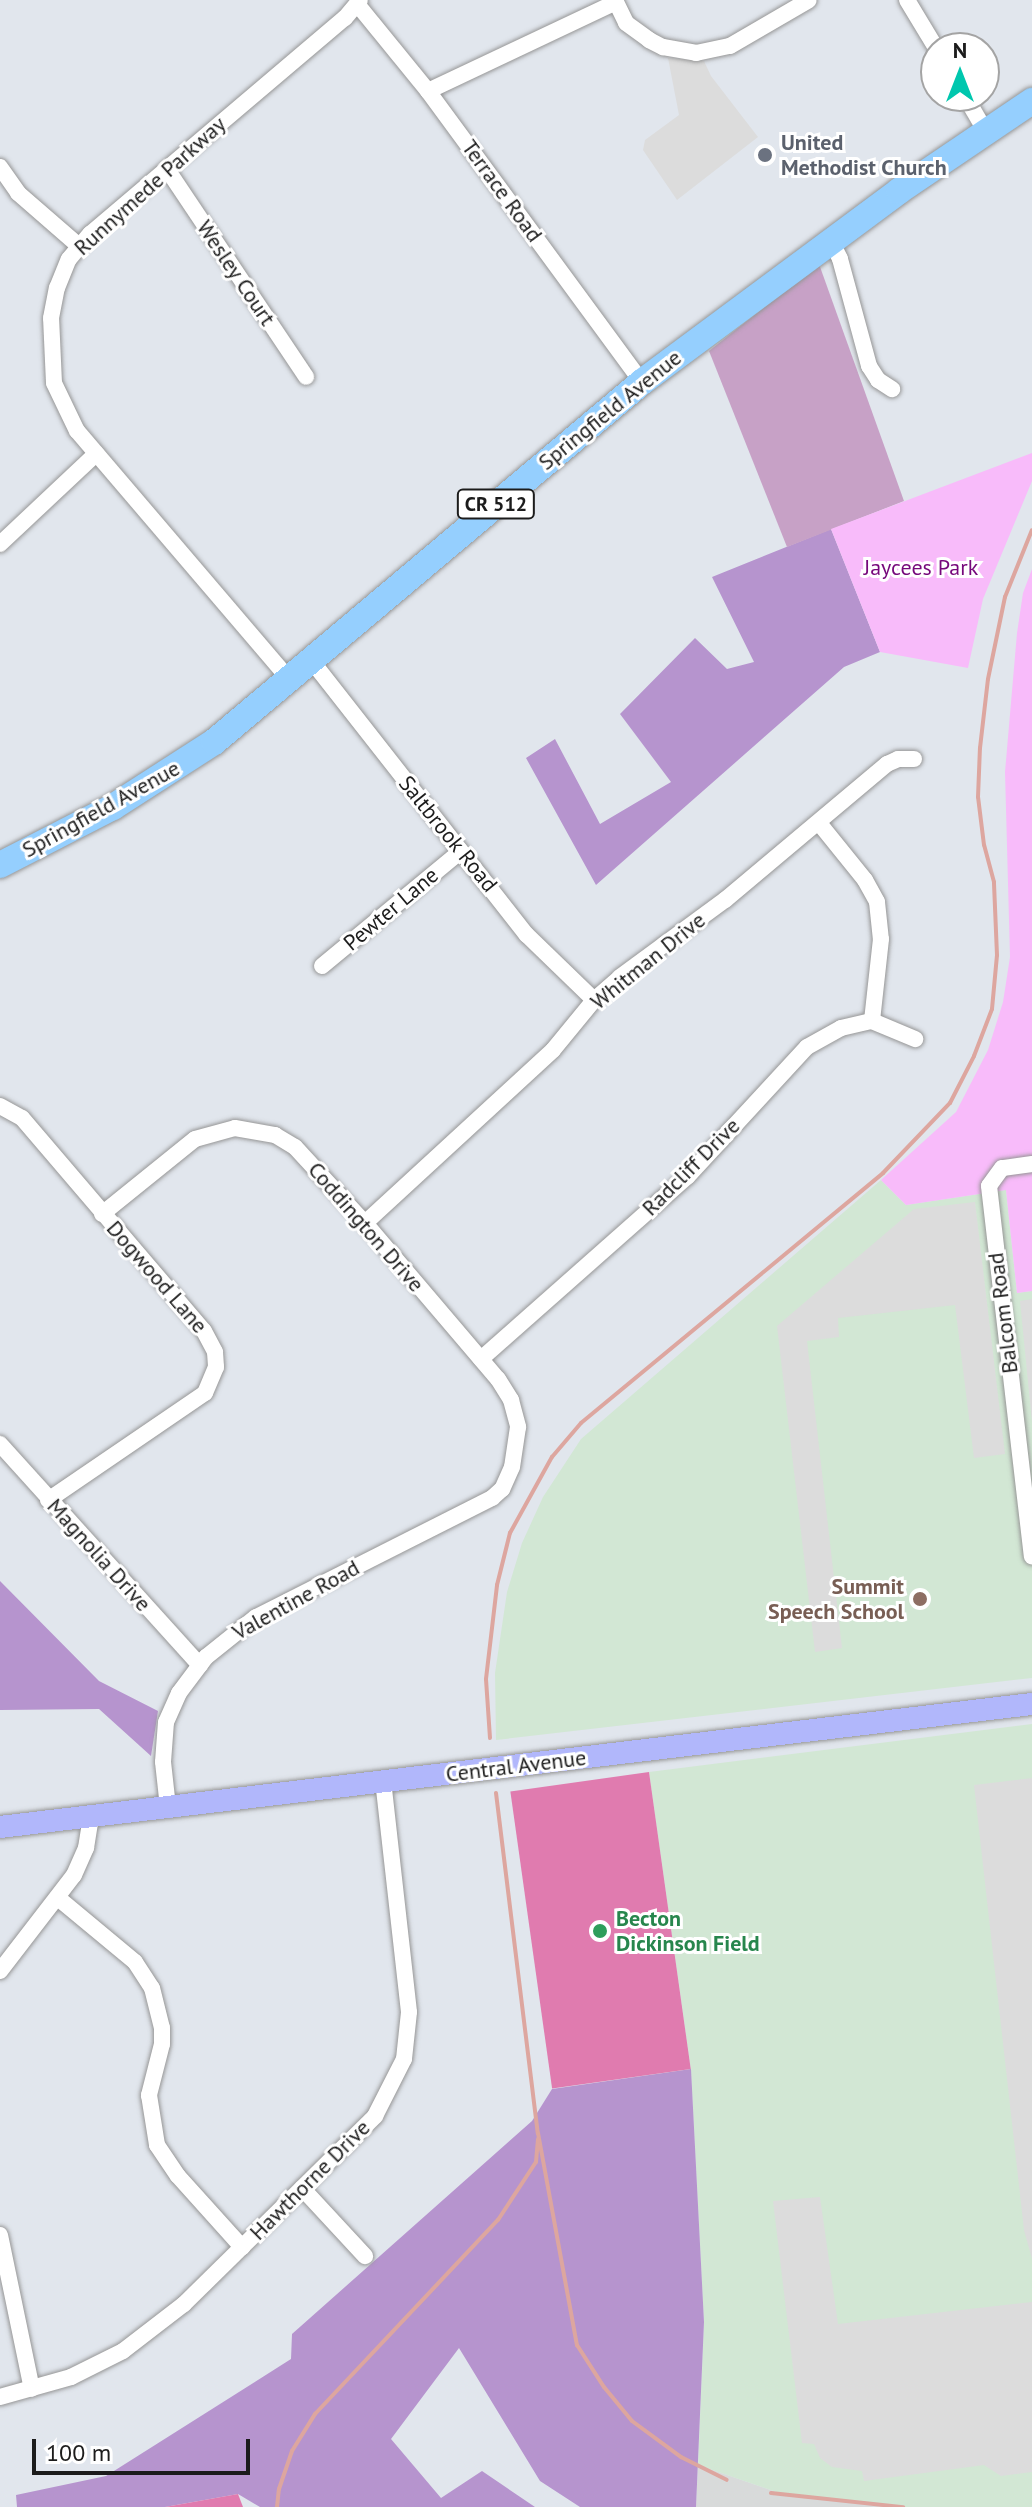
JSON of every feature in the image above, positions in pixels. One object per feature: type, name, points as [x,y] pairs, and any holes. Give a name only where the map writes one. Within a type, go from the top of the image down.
[{"type":"main road","name":"Springfield Avenue","points":[[0,865],[113,807],[182,765],[642,382],[831,241],[1032,101]]},
{"type":"street","points":[[428,91],[615,1],[626,23],[649,40],[663,47],[696,53],[730,46],[809,0]]},
{"type":"street","points":[[907,0],[926,32]]},
{"type":"street","name":"Terrace Road","points":[[358,2],[428,91],[642,382]]},
{"type":"street","name":"Runnymede Parkway","points":[[289,679],[96,454],[63,406],[51,366],[53,302],[69,259],[79,246],[345,18],[358,2]]},
{"type":"street","points":[[974,112],[986,132]]},
{"type":"street","points":[[0,167],[18,193],[79,246]]},
{"type":"street","name":"Wesley Court","points":[[167,169],[306,377]]},
{"type":"street","points":[[831,241],[840,259],[869,366],[878,380],[892,389]]},
{"type":"street","points":[[0,544],[96,454]]},
{"type":"street","name":"Saltbrook Road","points":[[311,660],[527,935],[594,1000]]},
{"type":"street","name":"Whitman Drive","points":[[365,1223],[553,1050],[594,1000],[819,823],[887,764],[898,759],[914,759]]},
{"type":"street","points":[[819,823],[865,880],[877,902],[881,939],[872,1021],[915,1039]]},
{"type":"street","name":"Pewter Lane","points":[[322,966],[460,852]]},
{"type":"street","name":"Radcliff Drive","points":[[481,1359],[687,1177],[807,1047],[841,1028],[872,1021]]},
{"type":"street","name":"Dogwood Lane","points":[[0,1106],[22,1118],[204,1331],[212,1343],[216,1367],[205,1393],[194,1402],[48,1500]]},
{"type":"street","name":"Coddington Drive","points":[[102,1214],[195,1139],[222,1129],[248,1128],[275,1135],[295,1147],[365,1223],[505,1389],[518,1427],[512,1467],[502,1489],[492,1498]]},
{"type":"street","name":"Balcom Road","points":[[1032,1164],[1002,1168],[992,1179],[990,1195],[1032,1557]]},
{"type":"street","name":"Magnolia Drive","points":[[0,1444],[200,1665]]},
{"type":"street","name":"Valentine Road","points":[[168,1807],[163,1762],[166,1722],[179,1693],[200,1665],[228,1637],[256,1617],[492,1498]]},
{"type":"street","name":"Central Avenue","points":[[0,1827],[1032,1704]]},
{"type":"street","name":"Hawthorne Drive","points":[[0,2397],[71,2377],[123,2351],[184,2304],[375,2116],[404,2059],[409,2012],[383,1781]]},
{"type":"street","points":[[0,1971],[58,1898],[81,1860],[91,1817]]},
{"type":"street","points":[[58,1898],[135,1962],[152,1988],[162,2028],[162,2044],[149,2095],[157,2145],[178,2176],[242,2247]]},
{"type":"street","points":[[302,2188],[365,2256]]},
{"type":"street","points":[[0,2235],[32,2389]]},
{"type":"shaded area","points":[[668,58],[704,61],[711,76],[758,137],[677,200],[643,150],[645,140],[679,115]]},
{"type":"shaded area","points":[[819,264],[904,501],[787,547],[709,351]]},
{"type":"shaded area","points":[[831,529],[880,652],[844,667],[596,885],[526,758],[555,739],[600,824],[671,782],[620,714],[695,638],[727,669],[754,662],[712,577]]},
{"type":"shaded area","points":[[881,1180],[906,1205],[1006,1190],[1017,1293],[1032,1291],[1032,1678],[496,1740],[495,1673],[507,1592],[522,1543],[543,1497],[581,1439]]},
{"type":"shaded area","points":[[975,1202],[1005,1454],[974,1458],[955,1305],[838,1318],[839,1337],[807,1341],[842,1648],[815,1652],[777,1326],[914,1209]]},
{"type":"shaded area","points":[[1032,1299],[1032,1422],[1020,1301]]},
{"type":"shaded area","points":[[0,1581],[99,1681],[158,1711],[151,1756],[99,1709],[0,1710]]},
{"type":"shaded area","points":[[1032,1724],[1032,2507],[888,2507],[782,2494],[698,2465],[704,2322],[691,2070],[649,1772]]},
{"type":"shaded area","name":"Becton Dickinson Field","points":[[649,1772],[691,2069],[552,2089],[510,1791]]},
{"type":"shaded area","points":[[1032,1778],[1032,2259],[1024,2230],[974,1785]]},
{"type":"shaded area","points":[[691,2069],[704,2322],[696,2507],[580,2507],[540,2481],[459,2348],[391,2439],[441,2498],[482,2471],[535,2507],[260,2507],[238,2494],[165,2507],[17,2507],[16,2495],[106,2476],[291,2359],[292,2334],[532,2121],[552,2089]]},
{"type":"shaded area","points":[[820,2197],[838,2324],[1032,2302],[1032,2472],[1001,2476],[984,2465],[864,2481],[862,2471],[832,2467],[820,2458],[814,2444],[802,2443],[773,2201]]},
{"type":"shaded area","points":[[698,2465],[782,2494],[900,2507],[696,2507]]},
{"type":"shaded area","points":[[238,2494],[243,2507],[165,2507]]},
{"type":"green space","name":"Jaycees Park","points":[[1032,453],[1032,481],[983,599],[968,668],[880,652],[831,529]]},
{"type":"green space","points":[[1032,569],[1032,1291],[1017,1293],[1006,1190],[906,1205],[881,1180],[956,1112],[988,1050],[1003,1002],[1010,957],[1005,772],[1017,633],[1023,593]]},
{"type":"waterway","points":[[490,1738],[486,1679],[497,1585],[510,1533],[552,1457],[581,1423],[883,1173],[950,1103],[974,1056],[992,1009],[997,955],[994,882],[984,845],[978,797],[980,748],[988,679],[1005,597],[1032,530]]},
{"type":"waterway","points":[[496,1793],[538,2133],[577,2345],[604,2387],[632,2421],[681,2457],[727,2480]]},
{"type":"waterway","points":[[277,2507],[279,2489],[292,2451],[315,2414],[498,2220],[536,2162],[538,2139]]},
{"type":"waterway","points":[[771,2493],[903,2507]]},
{"type":"place","name":"United Methodist Church","points":[[765,155]]},
{"type":"place","name":"Summit Speech School","points":[[920,1599]]},
{"type":"place","name":"Becton Dickinson Field","points":[[600,1931]]}]
